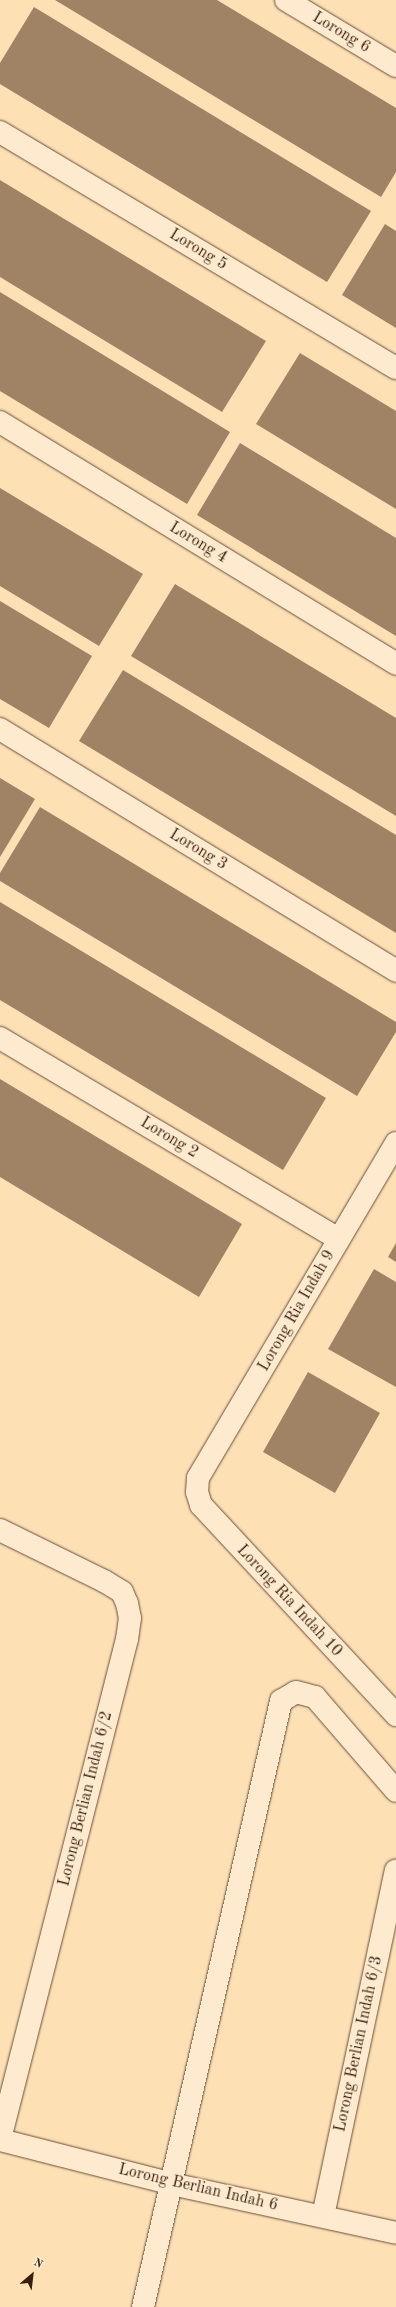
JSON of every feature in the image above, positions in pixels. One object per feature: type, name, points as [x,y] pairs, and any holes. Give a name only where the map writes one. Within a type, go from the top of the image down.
[{"type":"street","name":"Lorong 6","points":[[286,0],[396,66]]},
{"type":"street","name":"Lorong 5","points":[[0,132],[396,368]]},
{"type":"street","name":"Lorong 4","points":[[0,422],[396,664]]},
{"type":"street","name":"Lorong 3","points":[[0,729],[396,971]]},
{"type":"street","name":"Lorong 2","points":[[0,1038],[339,1239]]},
{"type":"street","name":"Lorong Ria Indah 9","points":[[198,1478],[396,1143]]},
{"type":"street","name":"Lorong Ria Indah 10","points":[[198,1478],[197,1492],[201,1506],[396,1715]]},
{"type":"street","name":"Lorong Berlian Indah 6/2","points":[[0,2140],[125,1647],[130,1618],[127,1603],[122,1592],[104,1581],[2,1536]]},
{"type":"street","points":[[143,2307],[281,1701],[296,1692],[315,1697],[396,1791]]},
{"type":"street","name":"Lorong Berlian Indah 6/3","points":[[323,2216],[396,1871]]},
{"type":"street","name":"Lorong Berlian Indah 6","points":[[0,2140],[172,2184],[396,2233]]},
{"type":"building","points":[[55,0],[217,0],[396,108],[396,172],[381,197]]},
{"type":"building","points":[[34,7],[371,211],[327,282],[0,84],[0,63]]},
{"type":"building","points":[[0,180],[266,341],[222,412],[0,277]]},
{"type":"building","points":[[385,224],[396,231],[396,328],[342,295]]},
{"type":"building","points":[[0,292],[230,432],[187,504],[0,391]]},
{"type":"building","points":[[300,353],[396,411],[396,509],[256,424]]},
{"type":"building","points":[[240,443],[396,538],[396,636],[197,515]]},
{"type":"building","points":[[0,488],[143,574],[99,646],[0,586]]},
{"type":"building","points":[[175,584],[396,718],[396,816],[131,656]]},
{"type":"building","points":[[0,601],[92,656],[49,728],[0,699]]},
{"type":"building","points":[[123,670],[396,835],[396,933],[79,741]]},
{"type":"building","points":[[0,778],[35,799],[0,857]]},
{"type":"building","points":[[40,807],[396,1022],[396,1032],[357,1096],[0,881],[0,873]]},
{"type":"building","points":[[0,902],[326,1098],[283,1170],[0,1000]]},
{"type":"building","points":[[0,1079],[242,1224],[199,1297],[0,1177]]},
{"type":"building","points":[[396,1243],[396,1262],[388,1257]]},
{"type":"building","points":[[374,1269],[396,1282],[396,1387],[328,1349]]},
{"type":"building","points":[[308,1372],[380,1413],[335,1493],[263,1452]]}]
